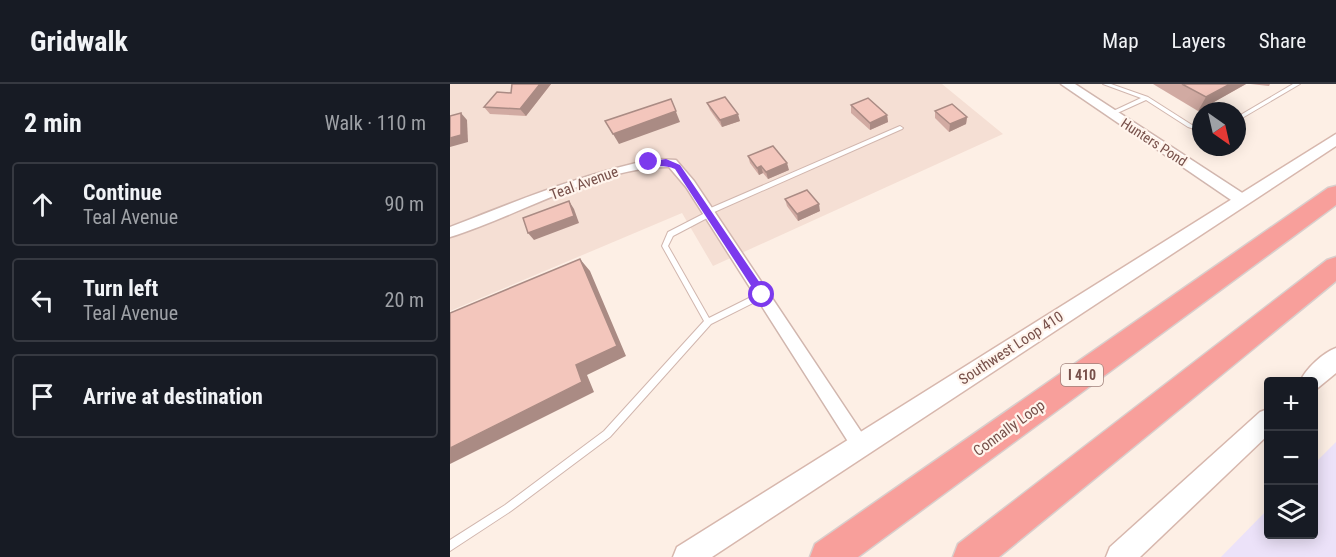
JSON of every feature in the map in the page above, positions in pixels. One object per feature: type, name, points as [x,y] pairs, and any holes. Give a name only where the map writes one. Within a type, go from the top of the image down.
[{"type":"highway","name":"Connally Loop","points":[[828,557],[1336,194]]},
{"type":"highway","points":[[971,557],[1336,267]]},
{"type":"main road","name":"Southwest Loop 410","points":[[687,557],[1336,139]]},
{"type":"main road","points":[[1315,377],[1336,358]]},
{"type":"main road","points":[[1120,557],[1264,425]]},
{"type":"street","name":"Hunters Pond","points":[[1066,84],[1242,200]]},
{"type":"street","name":"Teal Avenue","points":[[450,232],[620,170],[659,161],[672,163],[709,213],[860,445]]},
{"type":"lane","points":[[1106,84],[1146,98],[1192,127]]},
{"type":"lane","points":[[1246,114],[1297,84]]},
{"type":"lane","points":[[1111,114],[1146,98]]},
{"type":"lane","points":[[708,322],[665,246],[670,234],[709,213],[900,128]]},
{"type":"lane","points":[[450,546],[508,508],[607,434],[708,322],[762,295]]},
{"type":"shaded area","points":[[450,84],[942,84],[1003,134],[713,266],[682,213],[450,311]]},
{"type":"shaded area","points":[[1336,442],[1336,557],[1221,557],[1264,513],[1264,539],[1318,539],[1318,460]]},
{"type":"building","points":[[512,84],[540,84],[520,109],[484,107],[497,92],[511,93]]},
{"type":"building","points":[[1182,84],[1230,84],[1206,97]]},
{"type":"building","points":[[725,97],[738,114],[720,120],[707,103]]},
{"type":"building","points":[[868,98],[887,115],[870,123],[851,105]]},
{"type":"building","points":[[671,99],[676,111],[613,134],[605,121]]},
{"type":"building","points":[[952,104],[967,117],[950,124],[935,111]]},
{"type":"building","points":[[461,113],[461,135],[450,138],[450,116]]},
{"type":"building","points":[[773,146],[787,163],[766,172],[761,166],[757,168],[748,156]]},
{"type":"building","points":[[807,190],[819,204],[797,214],[785,199]]},
{"type":"building","points":[[569,201],[574,216],[528,233],[523,218]]},
{"type":"building","points":[[580,259],[617,346],[576,365],[582,382],[450,448],[450,313]]},
{"type":"route","points":[[649,162],[666,161],[677,167],[762,295]]}]
